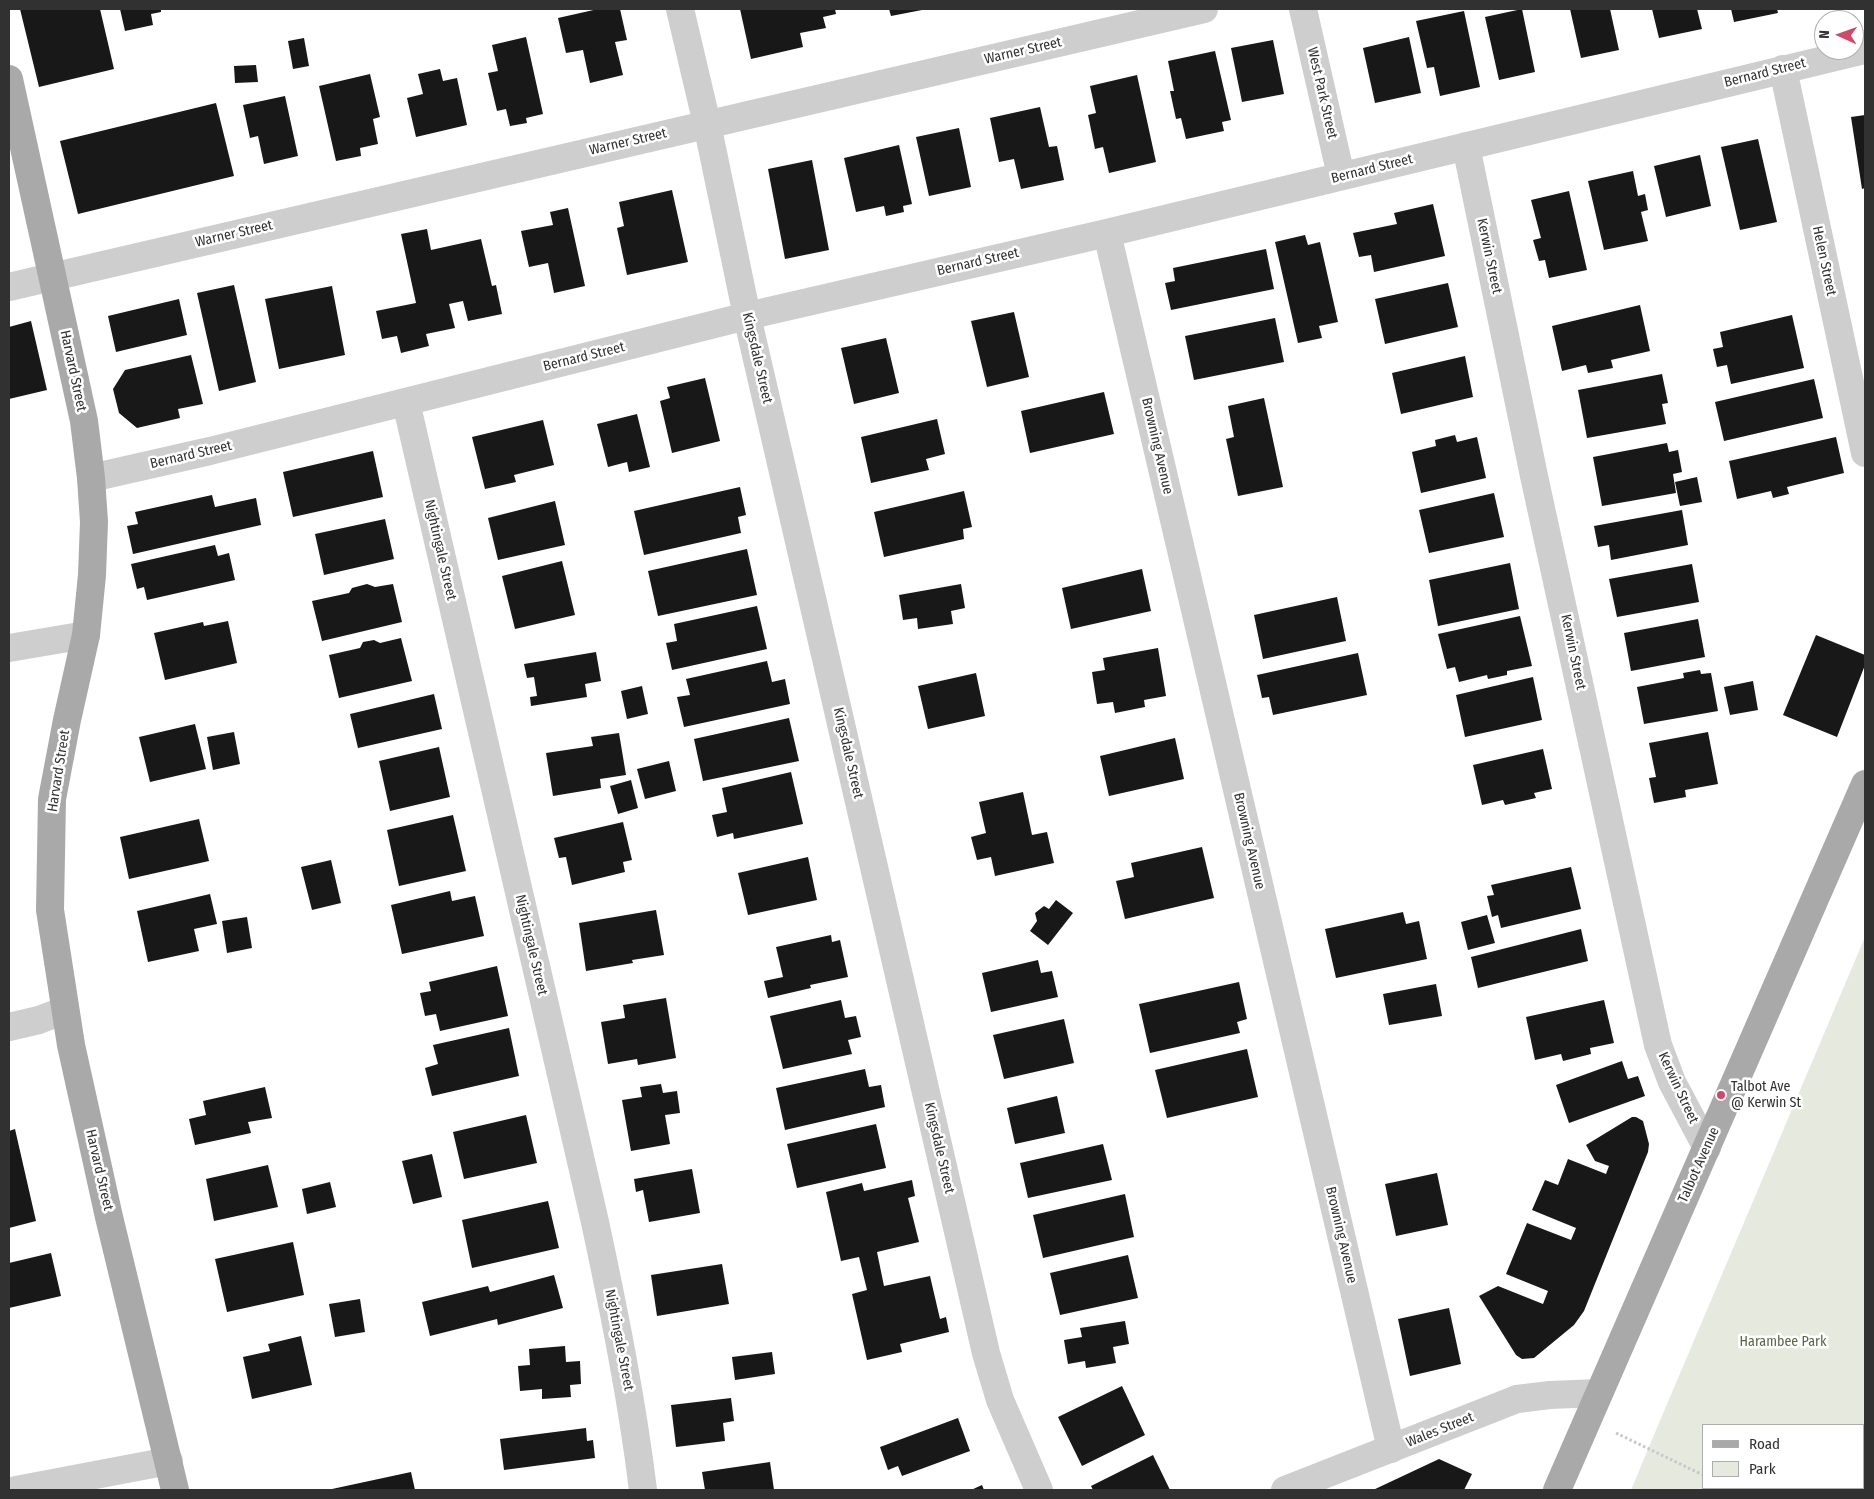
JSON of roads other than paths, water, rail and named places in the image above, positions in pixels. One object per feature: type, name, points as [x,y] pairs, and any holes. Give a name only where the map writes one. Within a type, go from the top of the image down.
[{"type":"main road","name":"Harvard Street","points":[[9,79],[84,421],[94,522],[86,635],[52,800],[50,910],[64,1010],[109,1217],[175,1490]]},
{"type":"main road","name":"Talbot Avenue","points":[[1557,1490],[1865,784]]},
{"type":"street","name":"Kingsdale Street","points":[[680,9],[707,124],[747,316],[986,1353],[1000,1400],[1038,1490]]},
{"type":"street","name":"Warner Street","points":[[9,287],[1204,9]]},
{"type":"street","name":"West Park Street","points":[[1303,9],[1341,176]]},
{"type":"street","name":"Bernard Street","points":[[91,478],[210,451],[747,316],[1107,233],[1865,50]]},
{"type":"street","name":"Helen Street","points":[[1783,69],[1865,453]]},
{"type":"street","name":"Kerwin Street","points":[[1466,146],[1534,476],[1658,1045],[1672,1082],[1707,1148]]},
{"type":"street","name":"Browning Avenue","points":[[1107,233],[1391,1449]]},
{"type":"street","name":"Nightingale Street","points":[[406,402],[595,1222],[618,1332],[643,1490]]},
{"type":"street","points":[[9,648],[86,635]]},
{"type":"street","points":[[9,1027],[39,1020],[64,1010]]},
{"type":"street","name":"Wales Street","points":[[1285,1490],[1517,1400],[1550,1395],[1599,1393]]},
{"type":"street","points":[[16,1490],[168,1462]]},
{"type":"place","name":"Talbot Ave @ Kerwin St","points":[[1721,1095]]},
{"type":"park label","name":"Harambee Park","points":[[1783,1342]]}]
